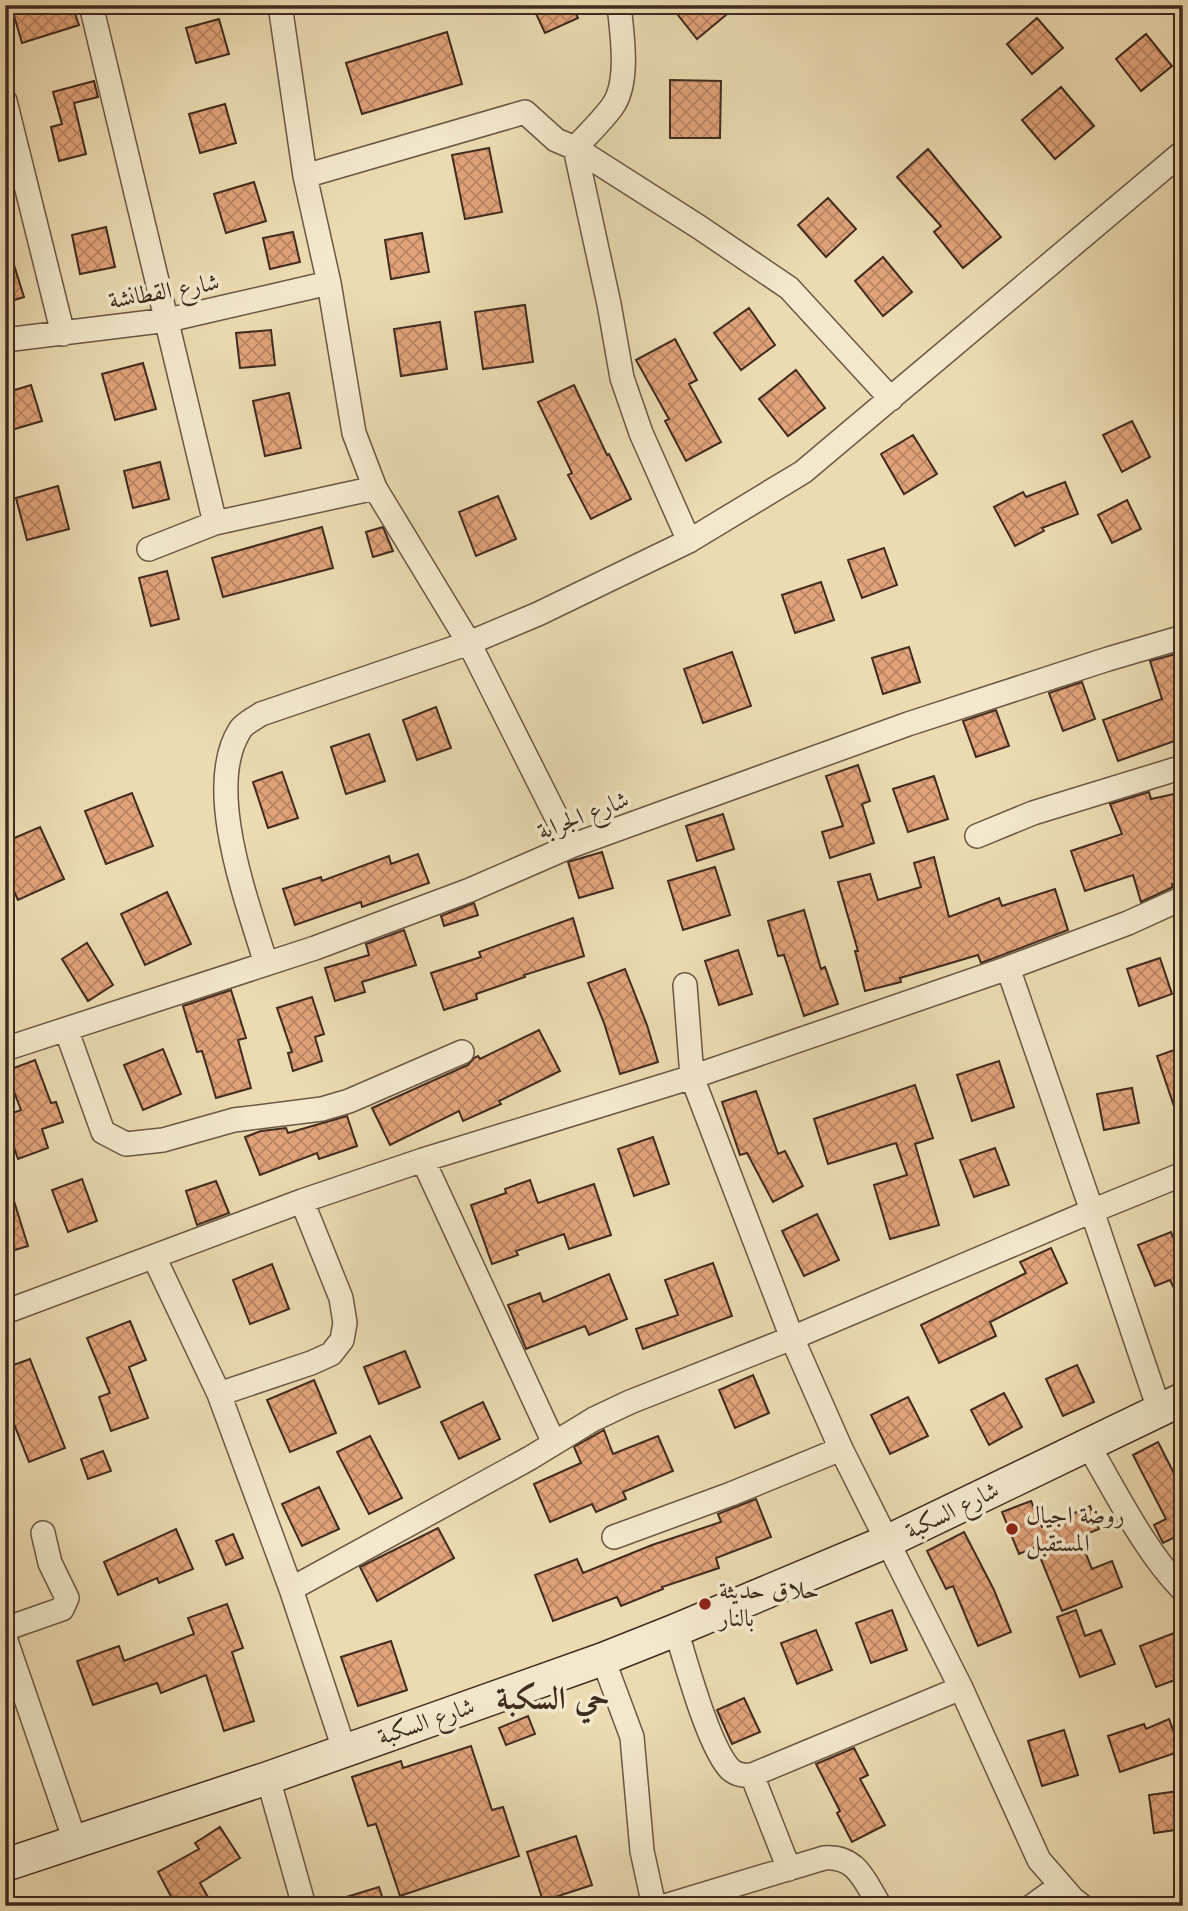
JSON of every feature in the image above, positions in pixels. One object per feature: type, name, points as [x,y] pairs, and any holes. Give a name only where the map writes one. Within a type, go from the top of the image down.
[{"type":"main road","name":"شارع السكبة","points":[[5,1865],[268,1778],[603,1659],[888,1541],[1171,1404]]},
{"type":"street","points":[[91,5],[215,523]]},
{"type":"street","points":[[280,5],[305,176],[329,284],[354,433],[375,488],[469,643],[571,846]]},
{"type":"street","points":[[575,148],[614,105],[620,84],[623,53],[619,5]]},
{"type":"street","points":[[5,101],[63,334]]},
{"type":"street","points":[[305,176],[525,112],[555,140],[575,148],[699,226],[789,288],[891,399]]},
{"type":"street","points":[[575,148],[622,379],[641,433],[689,541]]},
{"type":"street","points":[[266,964],[232,849],[228,812],[226,776],[231,747],[241,727],[261,715],[469,643],[538,614],[689,541],[803,472],[1183,152]]},
{"type":"street","name":"شارع القطانشة","points":[[5,340],[168,320],[329,284]]},
{"type":"street","points":[[149,549],[215,523],[375,488]]},
{"type":"street","name":"شارع الجرابة","points":[[5,1049],[266,964],[470,890],[571,846],[908,724],[1183,637]]},
{"type":"street","points":[[977,836],[1033,813],[1183,767]]},
{"type":"street","points":[[5,1312],[423,1160],[692,1077],[1008,968],[1128,923],[1183,898]]},
{"type":"street","points":[[1008,968],[1093,1211],[1171,1404]]},
{"type":"street","points":[[685,985],[692,1077],[792,1338],[841,1448],[961,1688],[1039,1860],[1082,1906]]},
{"type":"street","points":[[66,1029],[103,1132],[126,1144],[163,1140],[234,1120],[331,1107],[462,1052]]},
{"type":"street","points":[[423,1160],[554,1443]]},
{"type":"street","points":[[291,1589],[594,1419],[630,1402],[792,1338],[1183,1174]]},
{"type":"street","points":[[219,1394],[311,1363],[331,1354],[342,1340],[345,1323],[341,1298],[302,1202]]},
{"type":"street","points":[[154,1257],[219,1394],[291,1589],[344,1749]]},
{"type":"street","points":[[1088,1445],[1154,1556],[1169,1577],[1183,1590]]},
{"type":"street","points":[[614,1536],[731,1494],[841,1448]]},
{"type":"street","points":[[5,1629],[57,1612],[68,1598],[50,1563],[43,1533]]},
{"type":"street","points":[[676,1630],[707,1726],[726,1764],[738,1774],[752,1775],[961,1688]]},
{"type":"street","points":[[5,1638],[75,1841]]},
{"type":"street","points":[[603,1659],[632,1737],[642,1851],[654,1906]]},
{"type":"street","points":[[752,1775],[789,1869]]},
{"type":"street","points":[[268,1778],[304,1906]]},
{"type":"street","points":[[665,1906],[824,1858],[837,1857],[856,1867],[880,1906]]},
{"type":"street","points":[[1032,1906],[1061,1885]]},
{"type":"building","points":[[35,5],[72,5],[79,25],[22,43],[13,12]]},
{"type":"building","points":[[532,5],[572,5],[578,18],[545,33]]},
{"type":"building","points":[[670,5],[738,5],[697,39]]},
{"type":"building","points":[[1037,18],[1063,48],[1032,74],[1007,44]]},
{"type":"building","points":[[219,19],[229,54],[196,63],[186,28]]},
{"type":"building","points":[[447,32],[462,84],[362,114],[346,63]]},
{"type":"building","points":[[1146,34],[1172,66],[1141,91],[1116,59]]},
{"type":"building","points":[[670,80],[721,81],[720,138],[670,138]]},
{"type":"building","points":[[94,81],[98,97],[74,103],[86,154],[59,161],[51,127],[62,124],[53,92]]},
{"type":"building","points":[[1061,87],[1094,126],[1055,159],[1022,120]]},
{"type":"building","points":[[225,104],[236,143],[200,153],[189,114]]},
{"type":"building","points":[[489,148],[502,212],[465,219],[452,155]]},
{"type":"building","points":[[928,149],[1001,237],[963,268],[934,232],[941,226],[897,177]]},
{"type":"building","points":[[254,182],[266,221],[226,233],[214,194]]},
{"type":"building","points":[[828,198],[856,229],[826,257],[798,225]]},
{"type":"building","points":[[106,227],[115,267],[80,274],[72,235]]},
{"type":"building","points":[[293,232],[300,262],[270,269],[263,238]]},
{"type":"building","points":[[422,233],[429,272],[391,279],[385,240]]},
{"type":"building","points":[[9,249],[24,297],[5,303],[5,250]]},
{"type":"building","points":[[883,257],[912,292],[883,316],[855,281]]},
{"type":"building","points":[[525,305],[533,362],[483,369],[475,312]]},
{"type":"building","points":[[749,308],[775,345],[741,370],[714,333]]},
{"type":"building","points":[[440,322],[447,369],[401,376],[394,329]]},
{"type":"building","points":[[271,330],[275,365],[240,368],[236,333]]},
{"type":"building","points":[[675,339],[697,380],[689,384],[721,442],[686,461],[665,421],[669,419],[636,360]]},
{"type":"building","points":[[143,363],[156,409],[115,420],[102,374]]},
{"type":"building","points":[[796,370],[825,408],[788,436],[759,399]]},
{"type":"building","points":[[31,385],[42,421],[5,432],[5,393]]},
{"type":"building","points":[[574,385],[631,499],[591,519],[568,475],[572,473],[538,402]]},
{"type":"building","points":[[289,393],[301,448],[265,456],[253,401]]},
{"type":"building","points":[[1132,421],[1150,457],[1122,472],[1103,435]]},
{"type":"building","points":[[913,435],[937,474],[904,494],[881,454]]},
{"type":"building","points":[[160,462],[169,499],[133,508],[124,471]]},
{"type":"building","points":[[1065,482],[1078,514],[1042,528],[1044,531],[1015,546],[994,507],[1023,492],[1026,497]]},
{"type":"building","points":[[58,486],[69,529],[27,540],[16,498]]},
{"type":"building","points":[[498,496],[516,539],[476,556],[459,512]]},
{"type":"building","points":[[1127,500],[1141,529],[1112,543],[1098,515]]},
{"type":"building","points":[[322,527],[333,568],[223,597],[212,558]]},
{"type":"building","points":[[383,527],[393,551],[373,557],[366,532]]},
{"type":"building","points":[[884,548],[897,585],[862,598],[848,560]]},
{"type":"building","points":[[167,571],[179,619],[151,626],[139,578]]},
{"type":"building","points":[[821,582],[834,620],[795,633],[782,595]]},
{"type":"building","points":[[909,647],[920,682],[883,694],[872,658]]},
{"type":"building","points":[[732,652],[751,706],[703,723],[684,669]]},
{"type":"building","points":[[1183,652],[1183,738],[1118,761],[1103,720],[1162,699],[1150,661]]},
{"type":"building","points":[[1082,682],[1095,719],[1063,731],[1049,693]]},
{"type":"building","points":[[436,707],[451,748],[417,760],[403,720]]},
{"type":"building","points":[[996,710],[1009,746],[976,757],[963,721]]},
{"type":"building","points":[[369,734],[385,781],[346,794],[331,747]]},
{"type":"building","points":[[858,765],[870,801],[862,804],[874,843],[830,858],[822,832],[843,826],[826,776]]},
{"type":"building","points":[[282,772],[298,818],[268,828],[253,782]]},
{"type":"building","points":[[934,776],[948,819],[908,832],[893,789]]},
{"type":"building","points":[[1149,792],[1151,799],[1183,792],[1183,882],[1172,884],[1173,887],[1141,902],[1133,875],[1085,891],[1071,851],[1122,834],[1110,804]]},
{"type":"building","points":[[132,793],[153,846],[106,864],[85,811]]},
{"type":"building","points":[[723,814],[734,849],[697,861],[686,826]]},
{"type":"building","points":[[40,827],[64,879],[18,900],[5,872],[5,842]]},
{"type":"building","points":[[602,852],[613,888],[579,898],[568,862]]},
{"type":"building","points":[[418,854],[429,883],[362,907],[361,902],[295,925],[283,889],[321,877],[322,881],[389,856],[391,864]]},
{"type":"building","points":[[934,857],[949,917],[999,898],[1002,906],[1055,889],[1068,930],[981,963],[978,955],[900,978],[901,982],[865,991],[855,951],[858,951],[838,882],[870,874],[878,900],[921,887],[914,863]]},
{"type":"building","points":[[715,867],[730,915],[683,930],[668,881]]},
{"type":"building","points":[[167,892],[191,944],[145,965],[121,914]]},
{"type":"building","points":[[474,903],[478,915],[444,926],[441,916]]},
{"type":"building","points":[[804,910],[821,969],[825,967],[838,1004],[804,1016],[784,955],[778,956],[768,921]]},
{"type":"building","points":[[573,918],[584,956],[524,975],[525,977],[476,994],[477,999],[444,1010],[431,973],[481,957],[479,952]]},
{"type":"building","points":[[404,930],[416,965],[362,982],[365,992],[335,1001],[325,968],[369,955],[366,944]]},
{"type":"building","points":[[87,943],[113,985],[88,1001],[62,959]]},
{"type":"building","points":[[738,950],[752,994],[719,1005],[705,961]]},
{"type":"building","points":[[1160,958],[1172,994],[1139,1006],[1127,969]]},
{"type":"building","points":[[625,969],[658,1062],[620,1074],[588,983]]},
{"type":"building","points":[[231,990],[246,1038],[238,1040],[251,1088],[216,1098],[202,1051],[197,1052],[183,1006]]},
{"type":"building","points":[[312,997],[324,1034],[315,1037],[322,1061],[293,1071],[288,1053],[292,1052],[277,1008]]},
{"type":"building","points":[[539,1030],[560,1071],[499,1101],[501,1104],[463,1121],[459,1111],[390,1145],[372,1108],[468,1065],[478,1056],[480,1059]]},
{"type":"building","points":[[1183,1047],[1183,1124],[1180,1124],[1157,1056]]},
{"type":"building","points":[[163,1049],[181,1094],[143,1110],[124,1065]]},
{"type":"building","points":[[35,1060],[51,1103],[56,1102],[63,1122],[42,1129],[48,1148],[18,1159],[5,1116],[21,1110],[6,1071]]},
{"type":"building","points":[[999,1061],[1014,1107],[972,1121],[957,1075]]},
{"type":"building","points":[[915,1085],[933,1138],[915,1144],[939,1225],[890,1239],[874,1185],[907,1175],[896,1143],[828,1164],[814,1119]]},
{"type":"building","points":[[1132,1088],[1139,1123],[1104,1130],[1097,1094]]},
{"type":"building","points":[[756,1091],[778,1154],[785,1151],[803,1186],[773,1202],[747,1153],[740,1155],[722,1102]]},
{"type":"building","points":[[347,1116],[357,1146],[319,1159],[317,1153],[260,1175],[245,1137],[261,1131],[286,1128],[288,1133]]},
{"type":"building","points":[[653,1137],[669,1184],[634,1196],[618,1149]]},
{"type":"building","points":[[995,1148],[1009,1185],[974,1197],[960,1160]]},
{"type":"building","points":[[82,1179],[97,1221],[68,1232],[52,1190]]},
{"type":"building","points":[[530,1180],[538,1203],[594,1184],[611,1235],[569,1249],[564,1234],[516,1251],[518,1255],[492,1264],[471,1205],[506,1193],[505,1189]]},
{"type":"building","points":[[216,1181],[229,1213],[197,1225],[186,1191]]},
{"type":"building","points":[[9,1185],[28,1246],[5,1253],[5,1186]]},
{"type":"building","points":[[817,1214],[839,1260],[804,1276],[782,1231]]},
{"type":"building","points":[[1171,1232],[1183,1262],[1183,1307],[1170,1280],[1155,1286],[1138,1245]]},
{"type":"building","points":[[1051,1248],[1067,1283],[990,1322],[996,1336],[939,1363],[921,1325],[1026,1273],[1020,1262]]},
{"type":"building","points":[[713,1263],[732,1316],[643,1349],[636,1329],[678,1315],[665,1280]]},
{"type":"building","points":[[272,1264],[289,1309],[250,1324],[233,1280]]},
{"type":"building","points":[[609,1274],[627,1319],[589,1335],[585,1326],[526,1349],[508,1305],[540,1293],[543,1302]]},
{"type":"building","points":[[130,1321],[146,1360],[129,1367],[148,1418],[111,1431],[99,1397],[110,1393],[87,1338]]},
{"type":"building","points":[[405,1351],[420,1387],[379,1404],[364,1367]]},
{"type":"building","points":[[30,1359],[65,1448],[29,1462],[5,1401],[5,1368]]},
{"type":"building","points":[[1077,1365],[1094,1402],[1063,1416],[1046,1379]]},
{"type":"building","points":[[753,1375],[769,1413],[735,1428],[719,1390]]},
{"type":"building","points":[[314,1380],[336,1433],[290,1452],[267,1400]]},
{"type":"building","points":[[1004,1393],[1022,1427],[989,1445],[971,1410]]},
{"type":"building","points":[[908,1397],[928,1436],[890,1454],[871,1415]]},
{"type":"building","points":[[483,1402],[500,1439],[459,1459],[441,1422]]},
{"type":"building","points":[[604,1430],[613,1454],[658,1436],[673,1471],[623,1492],[626,1499],[596,1512],[592,1504],[550,1522],[534,1484],[581,1463],[574,1447]]},
{"type":"building","points":[[370,1436],[402,1498],[369,1514],[337,1452]]},
{"type":"building","points":[[1158,1442],[1183,1491],[1183,1554],[1175,1537],[1163,1543],[1154,1525],[1166,1519],[1133,1455]]},
{"type":"building","points":[[103,1451],[111,1471],[88,1479],[81,1459]]},
{"type":"building","points":[[319,1487],[339,1529],[302,1546],[282,1504]]},
{"type":"building","points":[[756,1499],[771,1537],[716,1558],[719,1568],[662,1587],[663,1589],[621,1606],[617,1597],[553,1621],[535,1575],[577,1559],[583,1573],[652,1545],[721,1522],[718,1514]]},
{"type":"building","points":[[1031,1501],[1042,1527],[1090,1506],[1099,1529],[1079,1537],[1092,1569],[1112,1561],[1122,1587],[1062,1611],[1036,1547],[1019,1554],[1002,1512]]},
{"type":"building","points":[[438,1528],[454,1558],[377,1601],[360,1567]]},
{"type":"building","points":[[176,1529],[193,1569],[159,1583],[157,1578],[118,1595],[104,1562]]},
{"type":"building","points":[[964,1532],[994,1590],[1011,1632],[978,1646],[953,1586],[946,1589],[927,1551]]},
{"type":"building","points":[[233,1534],[243,1558],[226,1565],[216,1541]]},
{"type":"building","points":[[227,1604],[243,1648],[232,1652],[254,1721],[224,1731],[206,1675],[161,1693],[157,1683],[93,1705],[77,1661],[119,1646],[124,1661],[194,1634],[188,1618]]},
{"type":"building","points":[[892,1610],[907,1650],[871,1663],[856,1623]]},
{"type":"building","points":[[1076,1610],[1085,1636],[1101,1630],[1115,1664],[1080,1677],[1057,1617]]},
{"type":"building","points":[[816,1630],[832,1670],[797,1684],[781,1643]]},
{"type":"building","points":[[1174,1633],[1183,1656],[1183,1677],[1156,1687],[1140,1646]]},
{"type":"building","points":[[391,1641],[407,1690],[358,1706],[341,1657]]},
{"type":"building","points":[[744,1698],[760,1732],[732,1744],[717,1710]]},
{"type":"building","points":[[528,1716],[535,1734],[506,1745],[499,1728]]},
{"type":"building","points":[[1169,1719],[1181,1751],[1120,1772],[1108,1736],[1144,1724],[1146,1729]]},
{"type":"building","points":[[1064,1730],[1078,1775],[1042,1786],[1028,1741]]},
{"type":"building","points":[[471,1746],[492,1810],[503,1807],[519,1856],[400,1896],[376,1824],[368,1826],[352,1777],[401,1761],[403,1768]]},
{"type":"building","points":[[854,1748],[868,1775],[860,1779],[885,1825],[852,1842],[816,1764]]},
{"type":"building","points":[[1179,1791],[1183,1829],[1154,1833],[1149,1795]]},
{"type":"building","points":[[220,1827],[240,1858],[200,1883],[213,1906],[176,1906],[158,1872],[199,1849],[195,1843]]},
{"type":"building","points":[[576,1836],[592,1885],[543,1901],[527,1852]]},
{"type":"building","points":[[379,1887],[385,1906],[331,1906],[330,1902]]},
{"type":"waterway","points":[[1177,230],[1183,231]]},
{"type":"place","name":"روضة اجيال المستقبل","points":[[1012,1529]]},
{"type":"place","name":"حلاق حديثة بالنار","points":[[705,1604]]},
{"type":"district","name":"حي السكبة","points":[[553,1698]]}]
